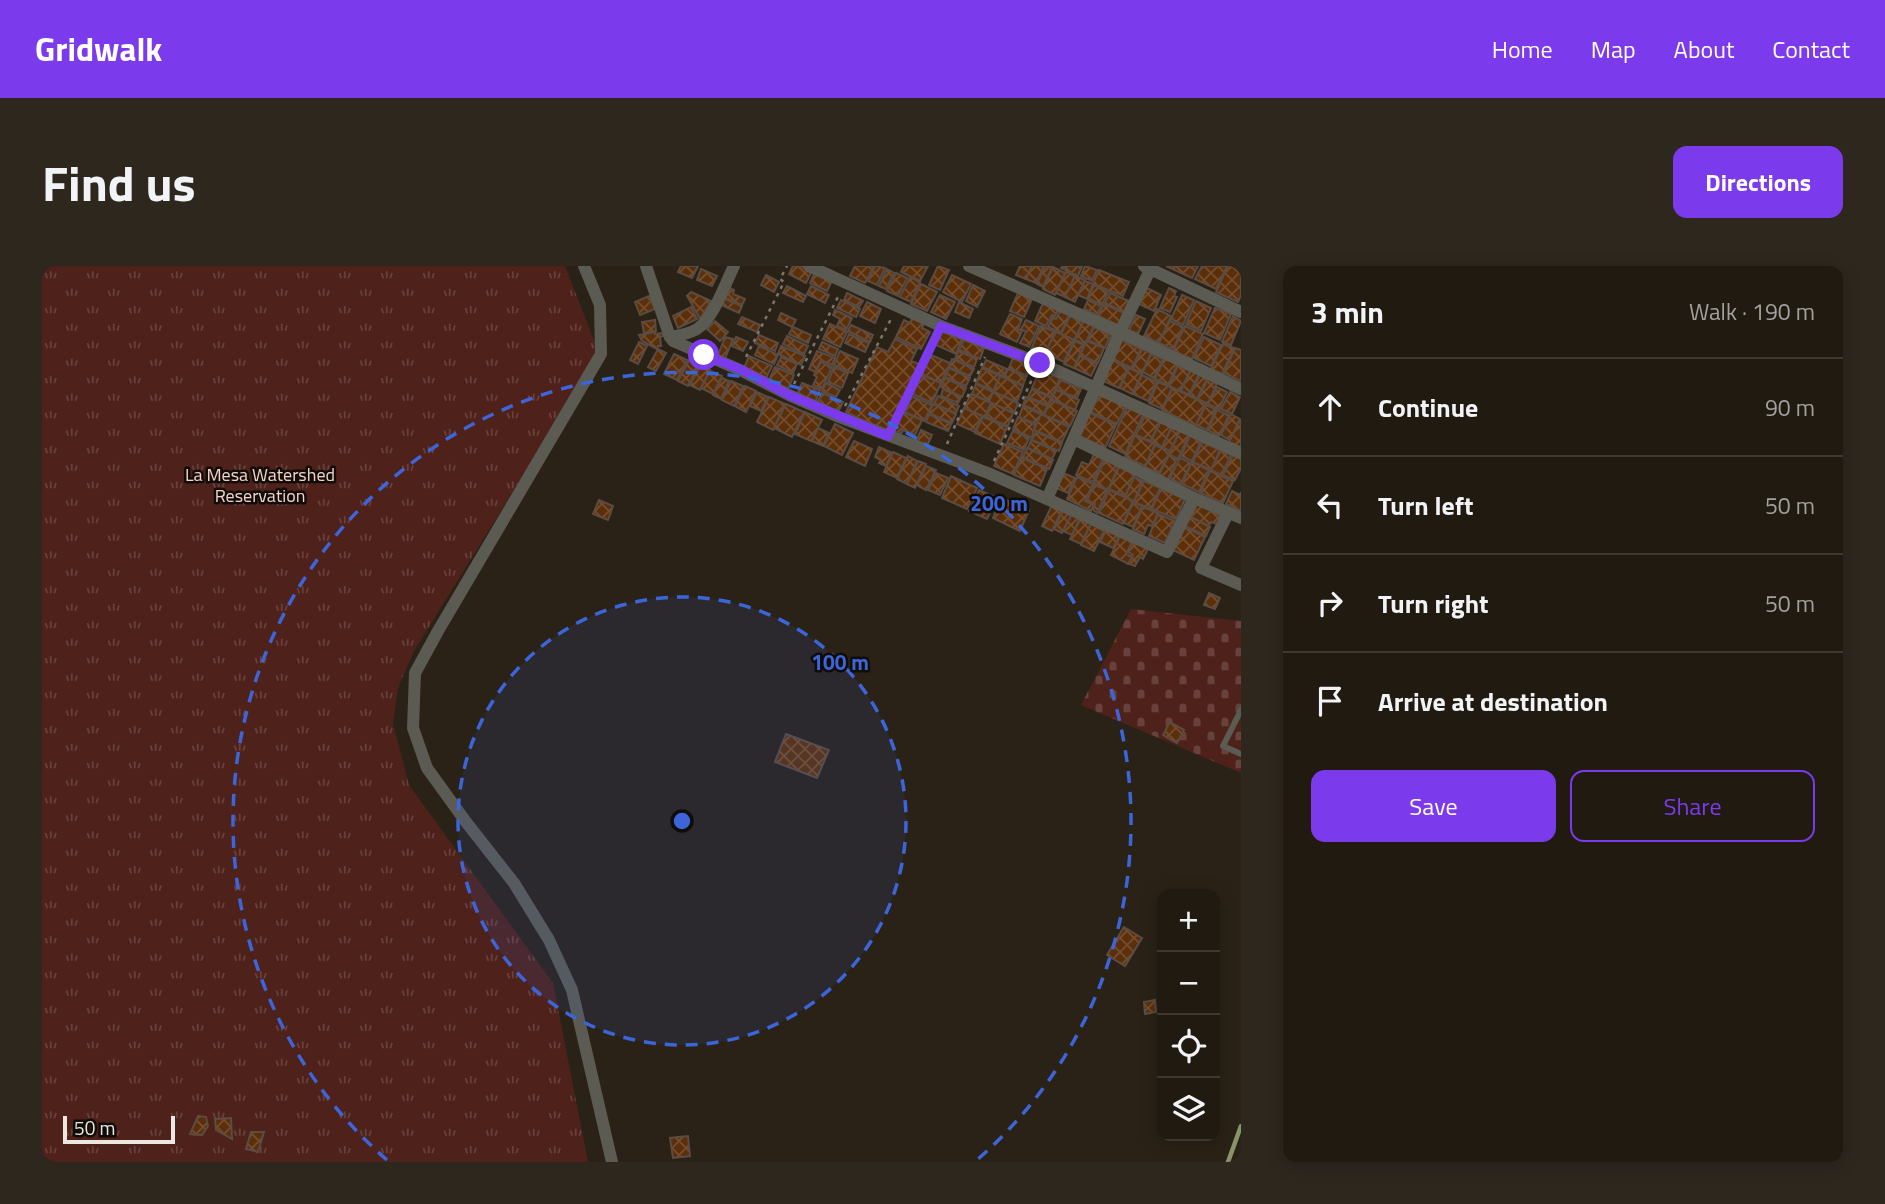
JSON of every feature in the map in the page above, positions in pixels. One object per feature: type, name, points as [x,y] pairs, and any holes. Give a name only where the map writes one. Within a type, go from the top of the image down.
[{"type":"street","points":[[584,266],[600,305],[601,355],[415,673],[413,729],[427,768],[514,883],[549,940],[572,990],[612,1162]]},
{"type":"street","points":[[646,266],[673,341],[740,369],[839,417],[988,473],[1167,552],[1194,498]]},
{"type":"street","points":[[670,337],[699,328],[708,318],[734,266]]},
{"type":"street","points":[[808,266],[941,326],[1096,387],[1241,453]]},
{"type":"street","points":[[969,266],[1241,389]]},
{"type":"street","points":[[1048,499],[1149,267],[1241,312]]},
{"type":"street","points":[[1074,439],[1241,519]]},
{"type":"street","points":[[1228,513],[1201,568],[1241,584]]},
{"type":"lane","points":[[1241,710],[1223,746],[1241,754]]},
{"type":"path","points":[[740,369],[784,282],[780,279],[787,266]]},
{"type":"path","points":[[789,395],[845,284]]},
{"type":"path","points":[[839,417],[897,307]]},
{"type":"path","points":[[888,436],[941,326]]},
{"type":"path","points":[[942,456],[990,344]]},
{"type":"path","points":[[988,473],[1040,363]]},
{"type":"green space","name":"La Mesa Watershed Reservation","points":[[42,266],[565,266],[599,353],[414,651],[398,688],[393,724],[409,785],[553,983],[588,1162],[42,1162]]},
{"type":"green space","points":[[1131,609],[1241,621],[1241,773],[1081,705]]},
{"type":"building","points":[[681,266],[698,266],[692,278],[678,272]]},
{"type":"building","points":[[793,266],[812,271],[806,283],[789,274]]},
{"type":"building","points":[[855,266],[874,266],[865,283],[850,276]]},
{"type":"building","points":[[875,266],[885,268],[877,285],[868,281]]},
{"type":"building","points":[[904,266],[928,266],[920,281],[901,272]]},
{"type":"building","points":[[938,266],[949,270],[940,290],[929,285]]},
{"type":"building","points":[[1020,266],[1032,266],[1026,279],[1016,275]]},
{"type":"building","points":[[1032,266],[1044,266],[1036,283],[1026,279]]},
{"type":"building","points":[[1045,266],[1052,267],[1043,287],[1037,284]]},
{"type":"building","points":[[1082,266],[1078,276],[1061,268]]},
{"type":"building","points":[[1085,266],[1097,270],[1092,281],[1081,276]]},
{"type":"building","points":[[1166,266],[1198,266],[1192,278]]},
{"type":"building","points":[[1202,266],[1227,266],[1216,289],[1195,279]]},
{"type":"building","points":[[1228,266],[1241,268],[1241,295],[1238,302],[1216,292]]},
{"type":"building","points":[[1053,267],[1065,273],[1055,295],[1043,289]]},
{"type":"building","points":[[701,269],[717,276],[712,286],[697,280]]},
{"type":"building","points":[[887,269],[894,273],[886,289],[879,286]]},
{"type":"building","points":[[1099,270],[1129,282],[1123,296],[1093,284]]},
{"type":"building","points":[[815,272],[832,281],[827,291],[810,283]]},
{"type":"building","points":[[1066,272],[1075,276],[1065,297],[1056,293]]},
{"type":"building","points":[[896,273],[907,278],[898,296],[887,291]]},
{"type":"building","points":[[766,275],[779,282],[774,292],[761,285]]},
{"type":"building","points":[[952,275],[971,284],[962,302],[943,292]]},
{"type":"building","points":[[1075,276],[1085,280],[1075,302],[1065,297]]},
{"type":"building","points":[[910,277],[920,282],[911,302],[900,297]]},
{"type":"building","points":[[1085,281],[1093,284],[1087,299],[1078,295]]},
{"type":"building","points":[[921,284],[937,292],[927,311],[911,304]]},
{"type":"building","points":[[973,285],[985,291],[977,307],[966,301]]},
{"type":"building","points":[[1094,285],[1108,292],[1102,305],[1088,298]]},
{"type":"building","points":[[787,286],[806,296],[803,302],[783,293]]},
{"type":"building","points":[[811,286],[829,295],[825,303],[807,294]]},
{"type":"building","points":[[728,287],[734,290],[733,294],[745,299],[742,305],[724,297]]},
{"type":"building","points":[[1147,288],[1161,295],[1154,311],[1139,304]]},
{"type":"building","points":[[1169,288],[1176,291],[1174,296],[1177,297],[1170,312],[1160,308]]},
{"type":"building","points":[[691,292],[711,301],[700,319],[687,296]]},
{"type":"building","points":[[847,293],[863,301],[859,307],[844,300]]},
{"type":"building","points":[[1018,293],[1032,299],[1024,317],[1010,311]]},
{"type":"building","points":[[1110,293],[1129,301],[1124,312],[1105,303]]},
{"type":"building","points":[[940,295],[955,302],[946,319],[931,312]]},
{"type":"building","points":[[1182,295],[1194,300],[1183,325],[1171,319]]},
{"type":"building","points":[[649,296],[655,309],[640,315],[635,302]]},
{"type":"building","points":[[722,298],[742,306],[739,313],[719,304]]},
{"type":"building","points":[[841,300],[860,309],[856,317],[837,308]]},
{"type":"building","points":[[1088,300],[1101,306],[1097,315],[1084,309]]},
{"type":"building","points":[[1196,301],[1211,308],[1201,331],[1186,324]]},
{"type":"building","points":[[867,302],[881,309],[875,323],[860,316]]},
{"type":"building","points":[[959,302],[973,309],[969,318],[955,312]]},
{"type":"building","points":[[1043,303],[1058,310],[1046,326],[1035,321]]},
{"type":"building","points":[[1104,304],[1124,313],[1118,325],[1098,316]]},
{"type":"building","points":[[691,307],[697,319],[678,328],[673,316]]},
{"type":"building","points":[[1215,308],[1231,314],[1220,340],[1204,333]]},
{"type":"building","points":[[1157,309],[1171,316],[1159,343],[1144,336]]},
{"type":"building","points":[[835,310],[852,318],[846,330],[837,326],[840,319],[833,315]]},
{"type":"building","points":[[1060,311],[1069,315],[1061,333],[1048,327]]},
{"type":"building","points":[[781,313],[796,320],[792,327],[778,320]]},
{"type":"building","points":[[1010,314],[1022,319],[1018,329],[1022,331],[1017,342],[1000,334]]},
{"type":"building","points":[[1136,315],[1145,319],[1138,334],[1129,330]]},
{"type":"building","points":[[1070,316],[1083,322],[1074,340],[1061,334]]},
{"type":"building","points":[[1233,316],[1241,321],[1231,345],[1222,342]]},
{"type":"building","points":[[742,317],[760,325],[757,332],[738,324]]},
{"type":"building","points":[[912,318],[924,323],[922,328],[930,332],[921,349],[896,337],[904,320],[910,323]]},
{"type":"building","points":[[655,320],[656,331],[644,333],[642,322]]},
{"type":"building","points":[[1026,320],[1039,326],[1029,347],[1020,343],[1026,332],[1021,329]]},
{"type":"building","points":[[1084,320],[1094,325],[1085,344],[1075,340]]},
{"type":"building","points":[[715,321],[728,332],[720,341],[707,329]]},
{"type":"building","points":[[1170,321],[1183,327],[1173,349],[1159,343]]},
{"type":"building","points":[[830,324],[847,332],[840,347],[823,339]]},
{"type":"building","points":[[851,325],[873,335],[870,342],[848,331]]},
{"type":"building","points":[[1041,326],[1055,332],[1044,355],[1031,349]]},
{"type":"building","points":[[1185,326],[1203,334],[1192,359],[1173,351]]},
{"type":"building","points":[[793,327],[811,335],[808,343],[789,334]]},
{"type":"building","points":[[1094,327],[1111,335],[1105,348],[1088,340]]},
{"type":"building","points":[[943,330],[962,339],[956,354],[936,345]]},
{"type":"building","points":[[1056,332],[1074,340],[1064,362],[1045,353]]},
{"type":"building","points":[[663,333],[660,337],[661,346],[657,349],[642,341],[639,335]]},
{"type":"building","points":[[849,334],[869,343],[865,352],[845,343]]},
{"type":"building","points":[[759,335],[778,343],[775,351],[755,343]]},
{"type":"building","points":[[787,336],[808,346],[804,354],[783,344]]},
{"type":"building","points":[[725,337],[733,339],[724,361],[717,358]]},
{"type":"building","points":[[736,337],[748,342],[743,351],[732,346]]},
{"type":"building","points":[[965,337],[985,345],[980,359],[959,350]]},
{"type":"building","points":[[1204,337],[1221,345],[1211,366],[1194,358]]},
{"type":"building","points":[[895,339],[917,349],[911,361],[919,364],[887,432],[846,412],[877,347],[888,352]]},
{"type":"building","points":[[1122,340],[1141,349],[1132,368],[1113,359]]},
{"type":"building","points":[[1075,341],[1084,345],[1074,368],[1064,364]]},
{"type":"building","points":[[1087,341],[1104,348],[1098,363],[1080,355]]},
{"type":"building","points":[[639,342],[647,346],[638,364],[630,360]]},
{"type":"building","points":[[822,342],[838,349],[835,356],[819,349]]},
{"type":"building","points":[[1223,344],[1234,348],[1222,374],[1211,369]]},
{"type":"building","points":[[759,346],[778,355],[774,364],[755,355]]},
{"type":"building","points":[[781,346],[805,356],[801,365],[778,354]]},
{"type":"building","points":[[1235,348],[1241,350],[1241,381],[1224,373]]},
{"type":"building","points":[[658,349],[666,353],[656,371],[648,367]]},
{"type":"building","points":[[1142,349],[1151,353],[1142,373],[1133,369]]},
{"type":"building","points":[[817,351],[835,358],[832,365],[821,360],[815,372],[809,369]]},
{"type":"building","points":[[840,351],[858,359],[852,373],[834,365]]},
{"type":"building","points":[[958,351],[977,359],[974,367],[955,359]]},
{"type":"building","points":[[674,354],[687,360],[677,380],[664,374]]},
{"type":"building","points":[[1151,354],[1163,359],[1154,378],[1143,372]]},
{"type":"building","points":[[931,355],[950,363],[941,383],[922,374]]},
{"type":"building","points":[[1014,355],[1032,363],[1027,376],[1009,368]]},
{"type":"building","points":[[749,356],[772,366],[766,378],[744,368]]},
{"type":"building","points":[[1080,356],[1097,364],[1091,376],[1074,368]]},
{"type":"building","points":[[781,357],[797,364],[793,373],[777,365]]},
{"type":"building","points":[[1165,357],[1178,363],[1168,385],[1155,379]]},
{"type":"building","points":[[952,359],[974,369],[970,376],[949,367]]},
{"type":"building","points":[[689,360],[699,364],[688,386],[678,381]]},
{"type":"building","points":[[986,360],[1007,369],[1003,376],[983,367]]},
{"type":"building","points":[[1112,360],[1128,368],[1119,388],[1103,381]]},
{"type":"building","points":[[821,362],[832,367],[822,389],[813,385],[817,377],[814,375]]},
{"type":"building","points":[[1178,365],[1190,371],[1180,391],[1169,386]]},
{"type":"building","points":[[700,366],[710,370],[700,390],[690,385]]},
{"type":"building","points":[[775,367],[794,375],[788,389],[769,380]]},
{"type":"building","points":[[834,367],[848,373],[842,388],[828,382]]},
{"type":"building","points":[[949,368],[970,378],[966,386],[945,377]]},
{"type":"building","points":[[982,368],[1000,376],[993,391],[976,383]]},
{"type":"building","points":[[1129,368],[1142,374],[1132,394],[1120,388]]},
{"type":"building","points":[[1008,369],[1026,377],[1023,385],[1004,377]]},
{"type":"building","points":[[1040,370],[1060,378],[1052,397],[1032,388]]},
{"type":"building","points":[[1191,370],[1199,374],[1189,395],[1181,391]]},
{"type":"building","points":[[710,371],[722,376],[713,394],[701,388]]},
{"type":"building","points":[[921,375],[941,383],[932,403],[913,394]]},
{"type":"building","points":[[1142,375],[1157,382],[1148,401],[1133,394]]},
{"type":"building","points":[[1200,375],[1207,378],[1197,399],[1190,395]]},
{"type":"building","points":[[1000,376],[1023,386],[1017,402],[994,392]]},
{"type":"building","points":[[722,378],[729,381],[721,399],[713,395]]},
{"type":"building","points":[[945,378],[966,388],[962,397],[941,387]]},
{"type":"building","points":[[1208,379],[1217,383],[1208,404],[1198,399]]},
{"type":"building","points":[[1061,380],[1081,389],[1077,398],[1056,389]]},
{"type":"building","points":[[731,381],[743,386],[734,406],[722,400]]},
{"type":"building","points":[[1158,382],[1172,388],[1162,409],[1149,403]]},
{"type":"building","points":[[802,383],[820,390],[814,405],[796,397]]},
{"type":"building","points":[[826,383],[840,390],[836,397],[822,391]]},
{"type":"building","points":[[976,384],[993,392],[989,401],[972,394]]},
{"type":"building","points":[[745,386],[756,391],[746,412],[735,406]]},
{"type":"building","points":[[1217,387],[1227,392],[1219,409],[1208,404]]},
{"type":"building","points":[[1173,388],[1206,404],[1195,426],[1162,410]]},
{"type":"building","points":[[943,389],[961,397],[958,403],[941,396]]},
{"type":"building","points":[[1032,389],[1051,398],[1048,405],[1028,397]]},
{"type":"building","points":[[1056,390],[1079,400],[1075,410],[1052,399]]},
{"type":"building","points":[[757,392],[768,397],[761,411],[750,406]]},
{"type":"building","points":[[993,392],[1018,403],[1014,413],[989,402]]},
{"type":"building","points":[[1100,392],[1127,404],[1117,424],[1091,412]]},
{"type":"building","points":[[1230,392],[1240,397],[1232,414],[1221,409]]},
{"type":"building","points":[[822,393],[843,402],[837,414],[816,405]]},
{"type":"building","points":[[971,394],[991,403],[985,417],[964,408]]},
{"type":"building","points":[[912,396],[932,405],[924,421],[905,412]]},
{"type":"building","points":[[938,396],[959,406],[956,413],[934,404]]},
{"type":"building","points":[[769,397],[785,404],[773,430],[757,422]]},
{"type":"building","points":[[1026,397],[1047,406],[1044,414],[1023,405]]},
{"type":"building","points":[[1051,400],[1077,411],[1070,426],[1044,415]]},
{"type":"building","points":[[992,403],[1013,413],[1008,426],[986,417]]},
{"type":"building","points":[[786,404],[804,412],[792,437],[774,428]]},
{"type":"building","points":[[933,404],[956,414],[952,423],[929,413]]},
{"type":"building","points":[[1129,404],[1145,411],[1125,454],[1109,446]]},
{"type":"building","points":[[1206,405],[1216,409],[1207,430],[1196,425]]},
{"type":"building","points":[[1023,406],[1041,414],[1036,424],[1019,417]]},
{"type":"building","points":[[964,408],[982,416],[975,432],[957,424]]},
{"type":"building","points":[[1217,410],[1229,415],[1219,436],[1208,430]]},
{"type":"building","points":[[805,412],[822,420],[811,441],[795,434]]},
{"type":"building","points":[[902,412],[922,420],[915,435],[903,430],[901,434],[894,431]]},
{"type":"building","points":[[1088,412],[1116,425],[1105,448],[1077,435]]},
{"type":"building","points":[[1146,413],[1160,420],[1151,441],[1136,435]]},
{"type":"building","points":[[929,414],[951,424],[948,431],[926,422]]},
{"type":"building","points":[[1041,414],[1069,427],[1062,442],[1034,430]]},
{"type":"building","points":[[1231,414],[1240,419],[1230,440],[1221,435]]},
{"type":"building","points":[[983,417],[1007,427],[1000,444],[975,433]]},
{"type":"building","points":[[1018,417],[1035,425],[1032,438],[1013,429]]},
{"type":"building","points":[[1161,421],[1172,426],[1162,447],[1151,441]]},
{"type":"building","points":[[1241,421],[1241,447],[1229,442]]},
{"type":"building","points":[[835,424],[853,433],[842,455],[824,446]]},
{"type":"building","points":[[1172,427],[1180,431],[1170,451],[1162,447]]},
{"type":"building","points":[[818,428],[829,433],[823,446],[812,441]]},
{"type":"building","points":[[921,430],[932,435],[927,446],[916,441]]},
{"type":"building","points":[[1013,431],[1029,438],[1024,450],[1007,443]]},
{"type":"building","points":[[1180,431],[1189,435],[1178,459],[1169,454]]},
{"type":"building","points":[[1036,432],[1062,443],[1059,451],[1032,440]]},
{"type":"building","points":[[1135,435],[1155,444],[1145,466],[1125,457]]},
{"type":"building","points":[[1190,436],[1201,441],[1192,461],[1181,456]]},
{"type":"building","points":[[1031,440],[1056,451],[1052,459],[1028,448]]},
{"type":"building","points":[[854,441],[872,449],[865,466],[846,457]]},
{"type":"building","points":[[1202,442],[1220,450],[1211,470],[1193,462]]},
{"type":"building","points":[[1004,444],[1023,452],[1013,474],[994,466]]},
{"type":"building","points":[[1155,445],[1170,451],[1159,473],[1145,467]]},
{"type":"building","points":[[879,447],[892,453],[886,466],[879,463],[881,460],[875,457]]},
{"type":"building","points":[[1027,448],[1053,460],[1049,469],[1023,457]]},
{"type":"building","points":[[1221,450],[1231,455],[1221,475],[1211,470]]},
{"type":"building","points":[[893,452],[906,458],[897,478],[884,472]]},
{"type":"building","points":[[1095,452],[1104,456],[1093,482],[1076,475],[1082,462],[1089,465]]},
{"type":"building","points":[[1169,455],[1177,459],[1168,479],[1159,475]]},
{"type":"building","points":[[1233,455],[1241,459],[1241,468],[1235,480],[1223,475]]},
{"type":"building","points":[[908,456],[917,461],[907,484],[897,479]]},
{"type":"building","points":[[1022,458],[1047,469],[1040,486],[1014,475]]},
{"type":"building","points":[[1180,458],[1191,463],[1181,484],[1170,478]]},
{"type":"building","points":[[1105,459],[1119,465],[1108,490],[1094,483]]},
{"type":"building","points":[[918,461],[926,464],[915,488],[907,484]]},
{"type":"building","points":[[1192,462],[1209,470],[1199,492],[1182,484]]},
{"type":"building","points":[[1120,465],[1136,472],[1125,496],[1109,489]]},
{"type":"building","points":[[926,466],[936,470],[926,490],[917,485]]},
{"type":"building","points":[[1210,471],[1233,481],[1223,503],[1200,493]]},
{"type":"building","points":[[1061,472],[1075,478],[1068,493],[1054,487]]},
{"type":"building","points":[[936,473],[948,478],[940,495],[928,490]]},
{"type":"building","points":[[951,476],[977,488],[967,509],[942,498]]},
{"type":"building","points":[[1077,477],[1093,484],[1085,501],[1094,505],[1091,511],[1067,499]]},
{"type":"building","points":[[1134,477],[1143,481],[1134,501],[1125,497]]},
{"type":"building","points":[[1144,481],[1160,488],[1151,509],[1134,502]]},
{"type":"building","points":[[1094,485],[1107,490],[1097,513],[1093,510],[1095,504],[1087,500]]},
{"type":"building","points":[[1161,489],[1185,499],[1176,519],[1152,509]]},
{"type":"building","points":[[979,490],[997,498],[987,519],[969,511]]},
{"type":"building","points":[[1109,490],[1133,501],[1123,524],[1099,513]]},
{"type":"building","points":[[1232,491],[1240,495],[1241,492],[1241,511],[1226,504]]},
{"type":"building","points":[[1001,498],[1029,510],[1020,531],[993,518]]},
{"type":"building","points":[[599,500],[613,506],[608,520],[593,514]]},
{"type":"building","points":[[1133,502],[1142,506],[1133,527],[1124,523]]},
{"type":"building","points":[[1197,504],[1221,516],[1217,524],[1211,522],[1209,526],[1191,517]]},
{"type":"building","points":[[1052,505],[1062,510],[1052,531],[1042,526]]},
{"type":"building","points":[[1143,507],[1158,513],[1152,526],[1148,525],[1144,534],[1133,529]]},
{"type":"building","points":[[1063,511],[1071,515],[1062,533],[1054,529]]},
{"type":"building","points":[[1072,514],[1080,518],[1072,535],[1063,531]]},
{"type":"building","points":[[1158,514],[1175,521],[1165,543],[1149,536]]},
{"type":"building","points":[[1188,516],[1210,527],[1206,536],[1183,525]]},
{"type":"building","points":[[1081,518],[1091,523],[1081,544],[1070,539]]},
{"type":"building","points":[[1091,524],[1104,531],[1094,551],[1081,545]]},
{"type":"building","points":[[1185,527],[1205,537],[1194,560],[1173,550]]},
{"type":"building","points":[[1106,530],[1119,536],[1113,548],[1100,542]]},
{"type":"building","points":[[1120,536],[1132,542],[1126,554],[1132,557],[1128,564],[1111,555]]},
{"type":"building","points":[[1133,541],[1148,549],[1143,559],[1140,557],[1135,566],[1129,564],[1133,555],[1128,552]]},
{"type":"building","points":[[1209,593],[1220,598],[1215,609],[1204,605]]},
{"type":"building","points":[[1170,722],[1184,730],[1177,743],[1163,735]]},
{"type":"building","points":[[786,734],[829,750],[817,778],[775,762]]},
{"type":"building","points":[[1124,927],[1142,938],[1125,966],[1107,955]]},
{"type":"building","points":[[1155,1000],[1156,1012],[1145,1014],[1144,1002]]},
{"type":"building","points":[[198,1116],[206,1117],[208,1126],[202,1135],[190,1134]]},
{"type":"building","points":[[231,1118],[232,1139],[216,1130],[215,1119]]},
{"type":"building","points":[[251,1132],[264,1132],[258,1152],[246,1149]]},
{"type":"building","points":[[688,1136],[690,1156],[673,1158],[670,1138]]},
{"type":"waterway","points":[[1228,1162],[1241,1126]]},
{"type":"route","points":[[704,355],[740,369],[789,395],[888,436],[941,326],[1040,363]]}]
